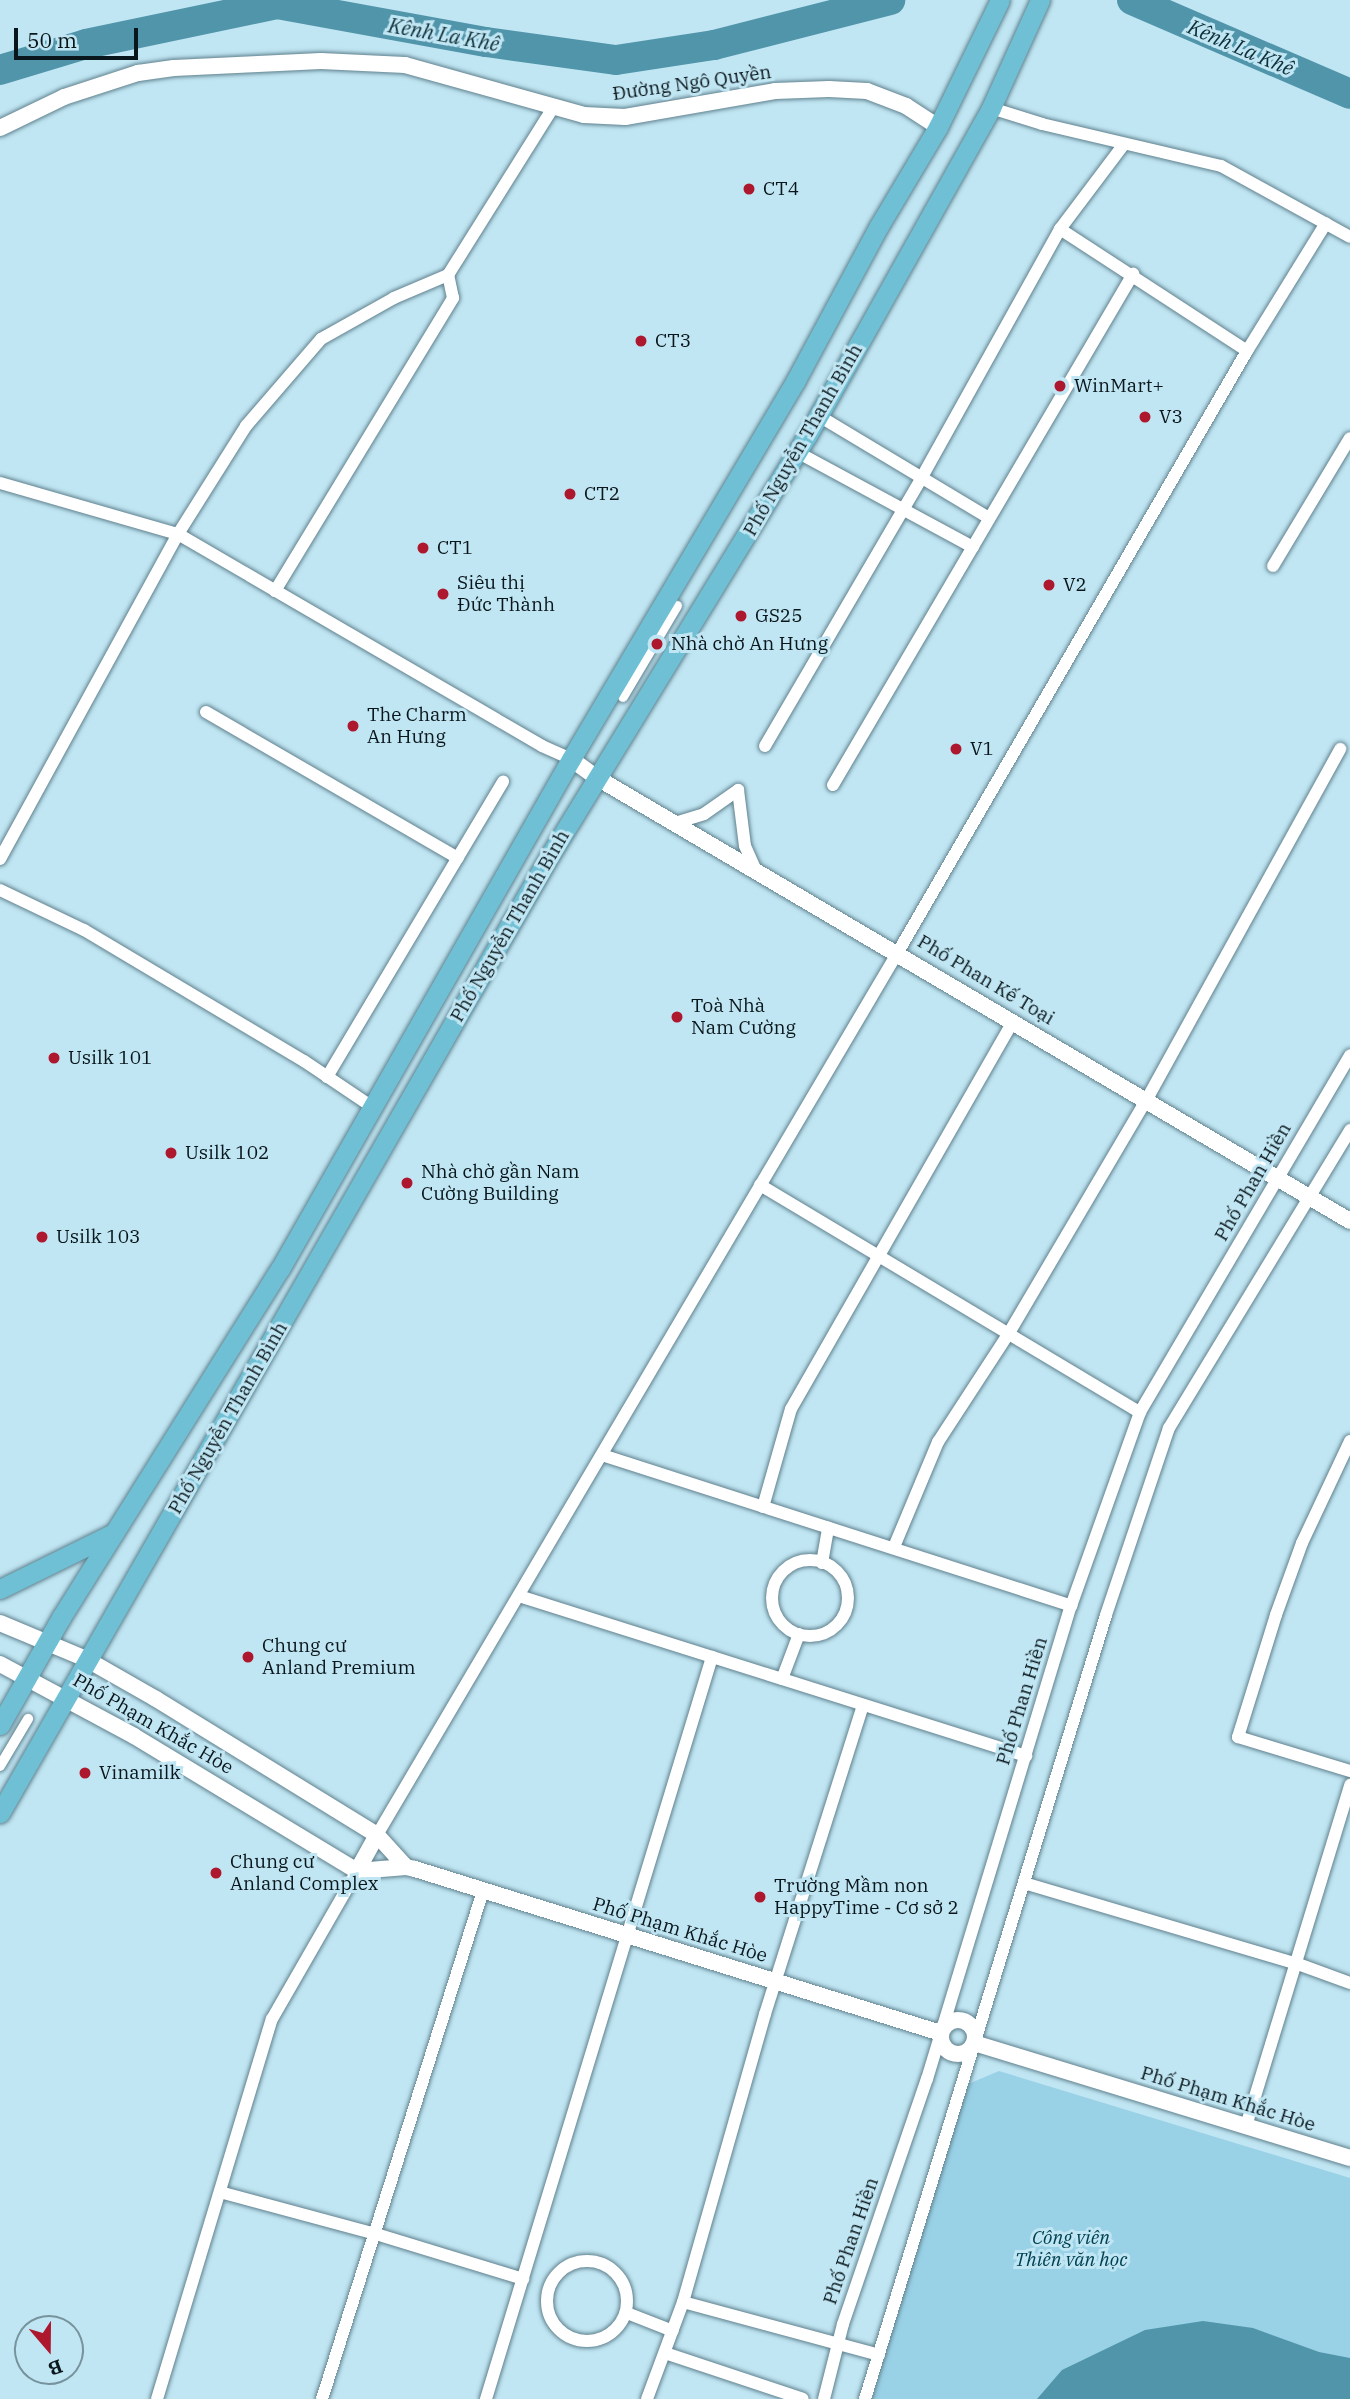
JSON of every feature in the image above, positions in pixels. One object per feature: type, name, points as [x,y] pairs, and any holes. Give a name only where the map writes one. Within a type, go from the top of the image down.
[{"type":"main road","name":"Phố Nguyễn Thanh Bình","points":[[0,1725],[116,1532],[280,1269],[571,760],[796,380],[879,226],[937,128],[1000,0]]},
{"type":"main road","name":"Phố Nguyễn Thanh Bình","points":[[0,1813],[64,1697],[233,1411],[550,855],[599,779],[819,415],[991,108],[1040,0]]},
{"type":"main road","points":[[0,1589],[116,1532]]},
{"type":"street","name":"Đường Ngô Quyền","points":[[0,128],[64,97],[138,74],[174,68],[321,61],[405,65],[584,116],[625,117],[775,91],[867,91],[905,106],[937,128]]},
{"type":"street","points":[[0,859],[178,534],[246,426],[312,348],[342,325],[394,298],[448,275],[554,106]]},
{"type":"street","points":[[991,108],[1042,124],[1221,166],[1350,237]]},
{"type":"street","points":[[765,746],[922,477],[1060,229],[1124,144]]},
{"type":"street","points":[[161,2398],[272,2019],[377,1835],[898,952],[1247,351],[1326,223]]},
{"type":"street","points":[[1060,229],[1133,274],[1247,351]]},
{"type":"street","points":[[833,785],[1133,274]]},
{"type":"street","points":[[275,591],[453,298],[448,275]]},
{"type":"street","points":[[819,415],[989,518]]},
{"type":"street","points":[[1273,566],[1350,438]]},
{"type":"street","points":[[797,452],[973,547]]},
{"type":"street","points":[[0,484],[178,534],[571,760]]},
{"type":"street","points":[[623,697],[677,606]]},
{"type":"street","points":[[206,712],[458,858]]},
{"type":"street","points":[[894,1547],[938,1441],[1009,1333],[1147,1100],[1340,749]]},
{"type":"street","name":"Phố Phan Kế Toại","points":[[571,760],[1350,1221]]},
{"type":"street","points":[[327,1077],[503,782]]},
{"type":"street","points":[[675,823],[704,814],[738,790],[745,846],[755,868]]},
{"type":"street","points":[[0,890],[84,930],[371,1106]]},
{"type":"street","points":[[763,1507],[791,1409],[876,1255],[1013,1021]]},
{"type":"street","name":"Phố Phan Hiền","points":[[824,2399],[843,2324],[941,2033],[1071,1605],[1140,1412],[1350,1055]]},
{"type":"street","points":[[865,2399],[1106,1615],[1169,1428],[1350,1130]]},
{"type":"street","points":[[760,1185],[1140,1412]]},
{"type":"street","points":[[1350,1441],[1302,1543],[1276,1615],[1238,1737],[1350,1771]]},
{"type":"street","points":[[602,1455],[1071,1605]]},
{"type":"street","points":[[822,1563],[828,1528]]},
{"type":"street","points":[[807,1559],[822,1563],[831,1565],[846,1584],[848,1608],[835,1629],[812,1638],[789,1632],[773,1613],[771,1589],[784,1568],[807,1559]]},
{"type":"street","points":[[519,1596],[1026,1756]]},
{"type":"street","name":"Phố Phạm Khắc Hòe","points":[[0,1623],[86,1659],[377,1835],[406,1867]]},
{"type":"street","points":[[782,1679],[799,1634]]},
{"type":"street","points":[[486,2399],[712,1657]]},
{"type":"street","name":"Phố Phạm Khắc Hòe","points":[[0,1664],[64,1697],[358,1871],[406,1867],[941,2033]]},
{"type":"street","points":[[648,2399],[683,2302],[776,1982],[863,1705]]},
{"type":"street","points":[[0,1766],[28,1719]]},
{"type":"street","points":[[1246,2126],[1298,1964],[1350,1785]]},
{"type":"street","points":[[1024,1883],[1298,1964],[1350,1983]]},
{"type":"street","points":[[322,2399],[483,1891]]},
{"type":"street","points":[[952,2021],[963,2021],[972,2027],[974,2043],[967,2052],[956,2054],[946,2049],[941,2033],[952,2021]]},
{"type":"street","name":"Phố Phạm Khắc Hòe","points":[[974,2043],[1350,2158]]},
{"type":"street","points":[[220,2192],[376,2234],[523,2279]]},
{"type":"street","points":[[585,2260],[610,2267],[626,2287],[627,2313],[612,2334],[588,2343],[563,2336],[547,2316],[547,2290],[561,2269],[585,2260]]},
{"type":"street","points":[[683,2302],[839,2347],[879,2355]]},
{"type":"street","points":[[627,2313],[673,2331]]},
{"type":"street","points":[[664,2353],[803,2399]]},
{"type":"green space","name":"Công viên Thiên văn học","points":[[999,2071],[1350,2178],[1350,2399],[872,2399],[961,2087]]},
{"type":"shaded area","points":[[1203,2321],[1253,2328],[1319,2352],[1350,2358],[1350,2399],[1037,2399],[1062,2370],[1145,2330]]},
{"type":"waterway","name":"Kênh La Khê","points":[[0,70],[86,44],[277,4],[486,42],[616,60],[714,45],[890,0]]},
{"type":"waterway","name":"Kênh La Khê","points":[[1132,0],[1350,94]]},
{"type":"place","name":"CT4","points":[[749,189]]},
{"type":"place","name":"CT3","points":[[641,341]]},
{"type":"place","name":"WinMart+","points":[[1060,386]]},
{"type":"place","name":"V3","points":[[1145,417]]},
{"type":"place","name":"CT2","points":[[570,494]]},
{"type":"place","name":"CT1","points":[[423,548]]},
{"type":"place","name":"V2","points":[[1049,585]]},
{"type":"place","name":"Siêu thị Đức Thành","points":[[443,594]]},
{"type":"place","name":"GS25","points":[[741,616]]},
{"type":"place","name":"Nhà chờ An Hưng","points":[[657,644]]},
{"type":"place","name":"The Charm An Hưng","points":[[353,726]]},
{"type":"place","name":"V1","points":[[956,749]]},
{"type":"place","name":"Toà Nhà Nam Cường","points":[[677,1017]]},
{"type":"place","name":"Usilk 101","points":[[54,1058]]},
{"type":"place","name":"Usilk 102","points":[[171,1153]]},
{"type":"place","name":"Nhà chờ gần Nam Cường Building","points":[[407,1183]]},
{"type":"place","name":"Usilk 103","points":[[42,1237]]},
{"type":"place","name":"Chung cư Anland Premium","points":[[248,1657]]},
{"type":"place","name":"Vinamilk","points":[[85,1773]]},
{"type":"place","name":"Chung cư Anland Complex","points":[[216,1873]]},
{"type":"place","name":"Trường Mầm non HappyTime - Cơ sở 2","points":[[760,1897]]}]
